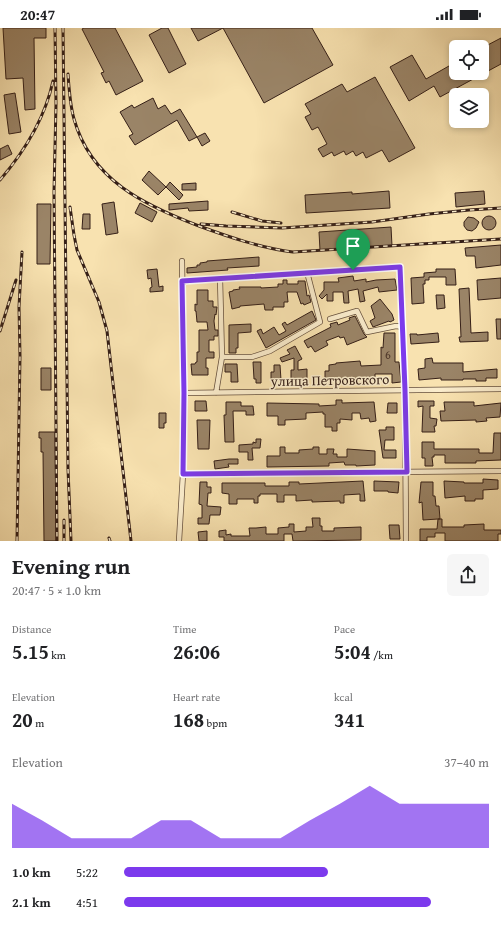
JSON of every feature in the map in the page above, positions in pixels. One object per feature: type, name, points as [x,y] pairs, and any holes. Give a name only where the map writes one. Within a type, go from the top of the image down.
[{"type":"street","points":[[179,541],[183,474],[184,393],[182,261]]},
{"type":"street","points":[[182,281],[400,267],[407,472],[406,541]]},
{"type":"street","points":[[222,357],[252,357],[270,351],[320,322],[306,272]]},
{"type":"street","points":[[216,393],[222,357],[220,278]]},
{"type":"street","points":[[330,319],[357,311],[367,332],[396,326],[403,327]]},
{"type":"street","name":"улица Петровского","points":[[184,393],[501,389]]},
{"type":"street","points":[[183,474],[501,471]]},
{"type":"building","points":[[3,28],[46,28],[46,38],[34,38],[35,109],[25,110],[23,78],[6,79]]},
{"type":"building","points":[[115,28],[143,81],[116,95],[109,81],[106,83],[101,73],[104,72],[82,29]]},
{"type":"building","points":[[162,28],[168,28],[186,64],[169,73],[149,35]]},
{"type":"building","points":[[191,28],[223,28],[198,41]]},
{"type":"building","points":[[223,28],[312,28],[333,65],[264,103]]},
{"type":"building","points":[[501,38],[501,64],[489,70],[489,44]]},
{"type":"building","points":[[412,55],[426,79],[449,66],[449,80],[471,80],[457,88],[449,88],[449,92],[440,97],[434,86],[409,101],[390,67]]},
{"type":"building","points":[[375,77],[415,148],[389,162],[382,150],[366,158],[363,152],[356,156],[353,151],[346,155],[344,151],[334,156],[332,152],[323,157],[318,149],[327,144],[318,127],[312,130],[305,117],[311,114],[305,104],[342,84],[347,92]]},
{"type":"building","points":[[15,93],[21,132],[9,134],[4,95]]},
{"type":"building","points":[[153,98],[158,109],[165,105],[171,114],[180,109],[197,137],[189,141],[177,120],[135,145],[129,136],[133,134],[120,112],[132,105],[134,108]]},
{"type":"building","points":[[205,133],[210,141],[202,146],[197,137]]},
{"type":"building","points":[[8,145],[12,154],[0,160],[0,149]]},
{"type":"building","points":[[149,171],[166,187],[158,195],[142,180]]},
{"type":"building","points":[[170,182],[183,195],[179,200],[166,187]]},
{"type":"building","points":[[196,183],[196,190],[182,190],[182,184]]},
{"type":"building","points":[[389,191],[390,208],[306,213],[305,195],[352,192],[352,194]]},
{"type":"building","points":[[484,191],[485,204],[456,207],[455,193]]},
{"type":"building","points":[[208,201],[208,210],[189,211],[188,208],[169,210],[169,204]]},
{"type":"building","points":[[114,202],[118,233],[106,235],[102,204]]},
{"type":"building","points":[[140,203],[157,212],[152,222],[135,213]]},
{"type":"building","points":[[37,204],[51,204],[50,264],[37,264]]},
{"type":"building","points":[[83,214],[90,214],[90,229],[82,229]]},
{"type":"building","points":[[489,216],[494,218],[496,223],[494,228],[489,230],[484,228],[482,223],[484,218]]},
{"type":"building","points":[[468,217],[474,218],[479,222],[476,228],[472,231],[467,230],[464,226],[464,222]]},
{"type":"building","points":[[391,227],[392,246],[320,250],[319,232]]},
{"type":"building","points":[[501,245],[501,265],[476,268],[475,256],[466,256],[465,248]]},
{"type":"building","points":[[259,257],[259,266],[187,273],[187,268],[197,267],[200,263],[207,261]]},
{"type":"building","points":[[157,269],[159,287],[163,286],[163,291],[150,292],[150,288],[152,287],[151,278],[148,279],[147,270]]},
{"type":"building","points":[[436,269],[455,269],[456,285],[446,285],[446,277],[429,277],[429,280],[425,280],[425,284],[423,284],[424,303],[412,304],[411,278],[424,277],[424,273],[436,272]]},
{"type":"building","points":[[353,276],[354,281],[366,279],[366,282],[395,279],[397,290],[379,292],[378,287],[363,291],[365,301],[360,302],[358,289],[348,291],[349,303],[344,303],[343,292],[333,292],[333,301],[327,301],[327,294],[322,299],[319,296],[324,290],[324,282],[339,282],[338,278]]},
{"type":"building","points":[[501,278],[501,298],[478,300],[477,280]]},
{"type":"building","points":[[283,280],[287,280],[287,284],[298,284],[298,281],[305,281],[307,296],[309,295],[311,302],[304,305],[303,303],[301,304],[297,292],[287,292],[288,302],[284,302],[284,307],[273,307],[273,310],[265,310],[264,304],[240,306],[232,309],[229,292],[240,289],[239,287],[278,287],[278,284],[283,284]]},
{"type":"building","points":[[469,288],[471,333],[488,332],[488,341],[460,342],[459,289]]},
{"type":"building","points":[[197,290],[208,290],[208,301],[213,301],[213,307],[217,307],[214,321],[215,330],[218,330],[218,336],[214,336],[214,340],[209,340],[209,352],[214,352],[214,358],[206,358],[208,375],[192,375],[191,364],[195,364],[197,362],[197,352],[199,352],[199,330],[208,330],[207,322],[197,322],[195,304],[197,305]]},
{"type":"building","points":[[436,295],[444,295],[445,308],[437,309]]},
{"type":"building","points":[[380,299],[392,314],[394,320],[373,327],[370,321],[375,318],[371,306]]},
{"type":"building","points":[[312,311],[316,320],[266,348],[257,331],[261,329],[263,334],[274,327],[279,335],[286,331],[282,324],[285,322],[287,325]]},
{"type":"building","points":[[355,316],[367,337],[347,345],[344,337],[340,338],[339,336],[326,341],[328,345],[315,352],[311,346],[308,348],[304,341],[331,327],[330,324],[337,322],[338,325]]},
{"type":"building","points":[[496,319],[501,319],[501,339],[497,339]]},
{"type":"building","points":[[251,324],[251,332],[238,333],[238,348],[236,348],[236,353],[229,353],[229,325]]},
{"type":"building","points":[[384,333],[395,333],[395,362],[399,362],[401,382],[392,383],[392,374],[375,374],[375,379],[367,380],[367,378],[348,380],[325,379],[325,371],[329,371],[329,365],[336,363],[360,361],[361,366],[381,365],[381,347],[383,348]]},
{"type":"building","points":[[438,333],[439,342],[411,344],[410,334],[417,335]]},
{"type":"building","points":[[295,346],[302,359],[298,361],[298,370],[307,369],[307,382],[301,382],[301,379],[291,379],[291,370],[294,370],[294,358],[282,362],[280,358],[290,354],[287,350]]},
{"type":"building","points":[[432,358],[433,363],[463,363],[463,372],[497,369],[497,378],[486,378],[486,381],[476,381],[476,379],[441,380],[441,378],[419,380],[418,369],[425,368],[425,359]]},
{"type":"building","points":[[253,362],[261,362],[261,383],[256,383],[256,379],[254,379]]},
{"type":"building","points":[[225,364],[237,364],[238,382],[231,382],[231,372],[225,372]]},
{"type":"building","points":[[274,365],[280,365],[281,380],[271,381],[271,372],[274,372]]},
{"type":"building","points":[[41,368],[51,368],[51,390],[41,390]]},
{"type":"building","points":[[336,400],[342,400],[342,403],[374,402],[376,421],[370,422],[369,418],[361,419],[360,413],[352,413],[352,420],[340,419],[340,423],[337,423],[337,431],[332,431],[332,427],[325,427],[325,414],[323,414],[323,412],[306,413],[306,419],[285,420],[285,425],[278,425],[278,416],[267,416],[267,403],[319,404],[319,406],[336,405]]},
{"type":"building","points":[[195,401],[206,401],[207,411],[195,411]]},
{"type":"building","points":[[418,401],[434,401],[434,406],[430,406],[430,418],[437,419],[436,426],[434,426],[435,432],[422,432],[423,406],[418,407]]},
{"type":"building","points":[[226,402],[241,402],[241,406],[253,406],[254,415],[246,415],[246,411],[233,411],[234,442],[225,442],[224,415],[226,415]]},
{"type":"building","points":[[444,402],[474,402],[474,406],[501,403],[500,417],[486,418],[487,421],[476,422],[476,420],[441,421],[440,411],[445,411]]},
{"type":"building","points":[[388,403],[397,403],[397,413],[387,413]]},
{"type":"building","points":[[159,413],[166,413],[166,423],[164,423],[164,428],[159,428]]},
{"type":"building","points":[[197,420],[210,420],[209,449],[198,449]]},
{"type":"building","points":[[386,427],[394,427],[394,440],[385,440],[384,450],[396,450],[396,458],[383,458],[379,430],[386,430]]},
{"type":"building","points":[[39,432],[55,432],[56,541],[44,541],[43,452],[41,452],[41,438],[39,438]]},
{"type":"building","points":[[494,433],[501,433],[501,460],[476,461],[476,463],[445,463],[445,455],[434,455],[434,457],[432,457],[433,466],[425,466],[425,458],[422,458],[422,442],[434,442],[434,449],[479,449],[479,453],[493,453]]},
{"type":"building","points":[[256,439],[261,439],[260,448],[252,448],[253,460],[248,460],[248,452],[239,452],[239,445],[253,444],[253,442],[256,443]]},
{"type":"building","points":[[280,447],[285,447],[285,453],[299,453],[299,450],[319,447],[319,454],[327,454],[327,449],[334,449],[333,454],[337,454],[337,457],[347,457],[347,449],[375,451],[375,465],[345,465],[344,462],[329,463],[329,466],[267,467],[267,456],[280,456]]},
{"type":"building","points":[[238,459],[238,464],[228,464],[229,467],[215,469],[214,461]]},
{"type":"building","points":[[483,479],[498,480],[498,489],[483,490],[483,499],[475,499],[475,501],[465,501],[465,496],[445,498],[444,481],[483,483]]},
{"type":"building","points":[[363,481],[365,501],[360,501],[360,494],[344,495],[344,503],[340,503],[340,501],[296,501],[296,495],[284,495],[284,502],[277,502],[277,494],[260,494],[260,496],[258,496],[258,503],[254,503],[254,499],[237,499],[237,504],[229,504],[229,494],[222,493],[222,483],[265,483],[265,486],[289,486],[289,482],[299,482],[299,484]]},
{"type":"building","points":[[374,481],[399,482],[398,493],[374,491]]},
{"type":"building","points":[[200,482],[207,482],[207,487],[211,487],[211,493],[208,493],[207,506],[221,507],[220,515],[210,515],[209,524],[198,524],[198,518],[202,518],[202,505],[199,504]]},
{"type":"building","points":[[421,482],[433,482],[433,496],[435,496],[436,506],[439,506],[442,527],[464,527],[464,525],[484,524],[484,530],[501,530],[501,534],[498,534],[498,541],[445,541],[445,533],[435,533],[435,537],[427,537],[427,541],[420,541],[420,529],[437,529],[438,519],[423,520],[422,502],[419,503]]},
{"type":"building","points":[[312,518],[320,518],[320,526],[322,526],[322,531],[334,531],[334,528],[361,527],[361,540],[293,541],[292,534],[284,534],[284,541],[224,541],[224,537],[219,537],[219,531],[226,530],[226,535],[231,534],[231,536],[250,536],[249,528],[266,527],[266,534],[278,534],[278,528],[289,527],[289,524],[294,524],[294,532],[306,531],[306,527],[313,527]]},
{"type":"building","points":[[389,525],[399,525],[400,539],[390,539]]},
{"type":"building","points":[[207,531],[207,541],[199,541],[198,532]]},
{"type":"railway","points":[[55,28],[56,104],[54,192],[57,541]]},
{"type":"railway","points":[[63,28],[68,469],[71,541]]},
{"type":"railway","points":[[68,74],[74,119],[82,140],[93,158],[122,188],[159,209],[199,226],[257,245],[293,252],[501,239]]},
{"type":"railway","points":[[0,180],[25,146],[39,121],[45,108],[53,81]]},
{"type":"railway","points":[[70,207],[77,250],[99,302],[107,331],[131,541]]},
{"type":"railway","points":[[201,224],[282,228],[372,222],[429,214],[501,208]]},
{"type":"railway","points":[[232,212],[262,221],[281,223]]},
{"type":"railway","points":[[17,541],[20,356],[19,307],[22,252]]},
{"type":"railway","points":[[0,331],[16,280]]},
{"type":"railway","points":[[64,520],[64,541]]},
{"type":"route","points":[[400,267],[407,472],[183,474],[184,393],[182,281],[353,270],[400,267]]}]
